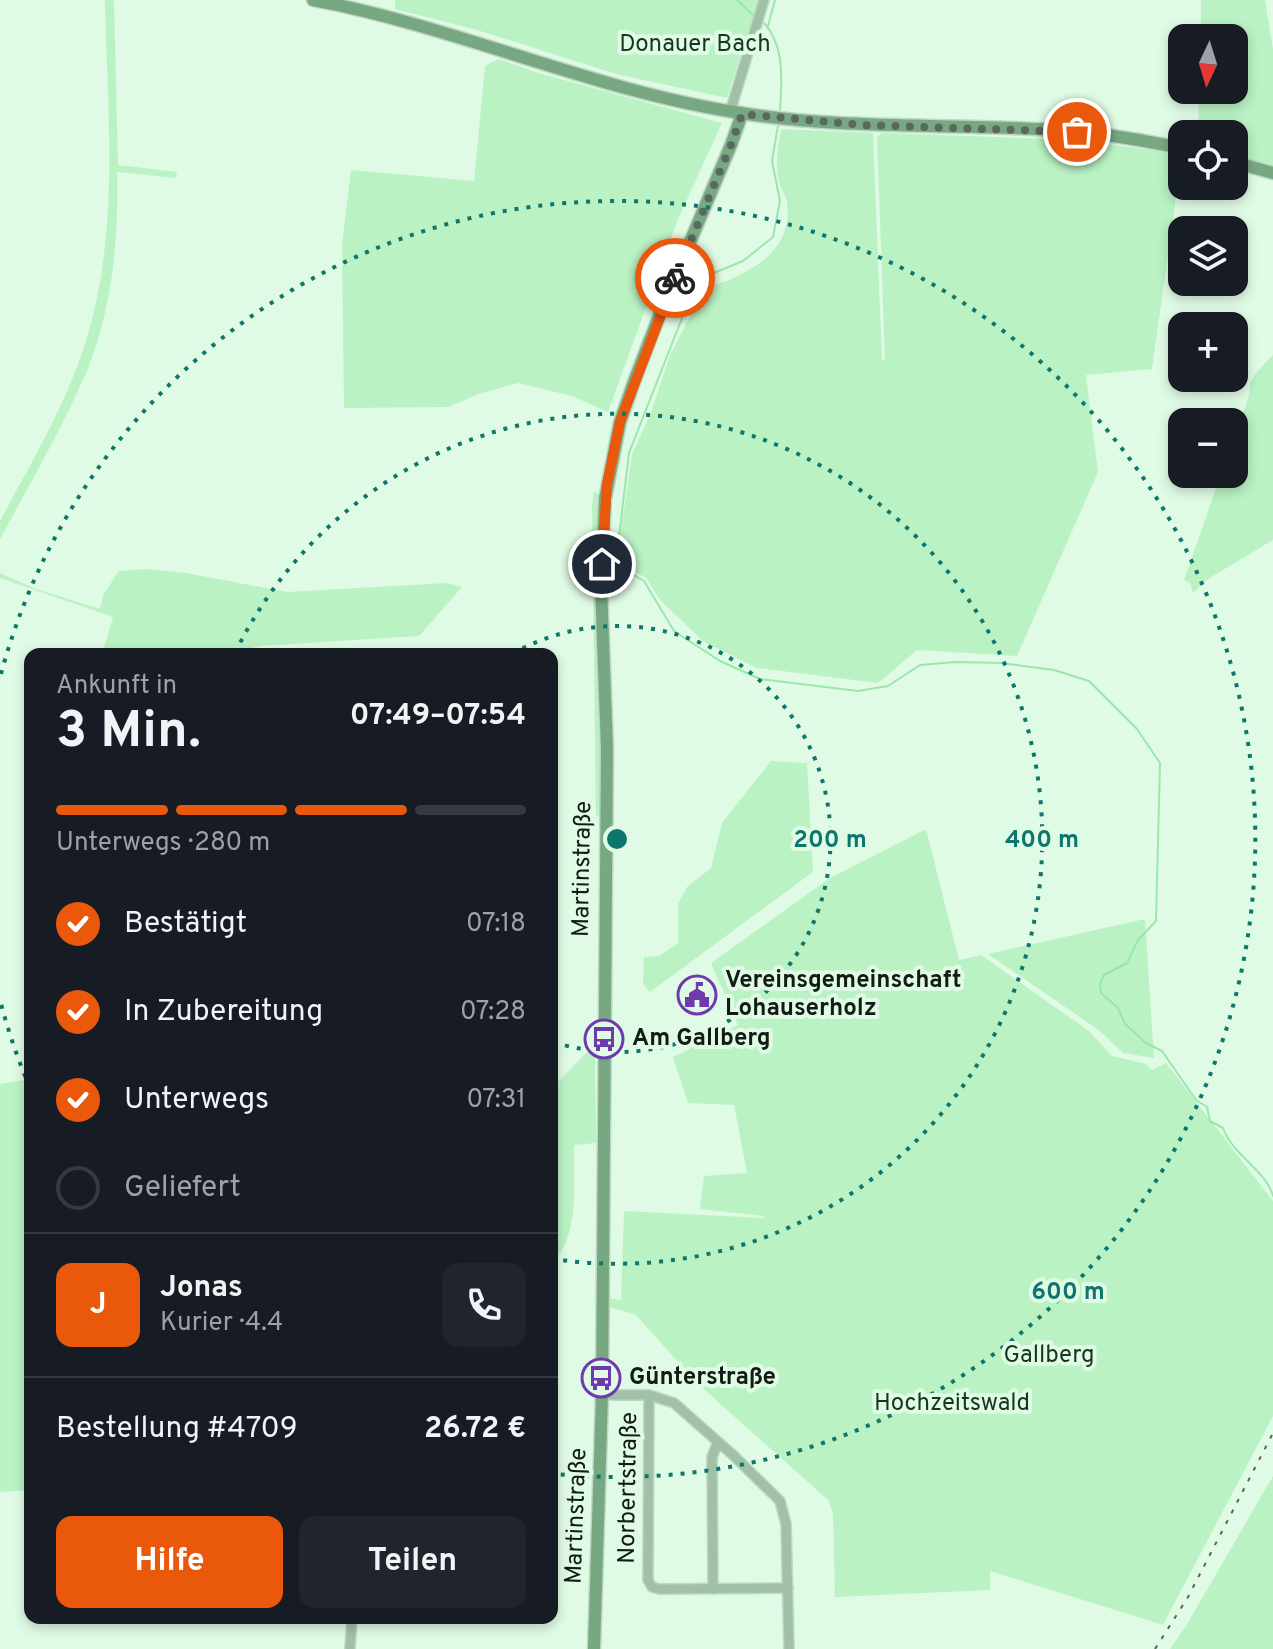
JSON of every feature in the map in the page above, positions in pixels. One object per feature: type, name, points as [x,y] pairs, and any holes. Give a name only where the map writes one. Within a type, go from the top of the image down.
[{"type":"street","points":[[313,0],[432,28],[617,87],[736,113],[862,125],[1098,133],[1168,146]]},
{"type":"street","points":[[736,113],[764,0]]},
{"type":"street","name":"Martinstraße","points":[[594,1649],[602,1395],[607,749],[601,586],[605,499],[620,422],[665,301],[731,145],[736,113]]},
{"type":"street","points":[[1248,166],[1273,173]]},
{"type":"street","points":[[602,1395],[649,1395],[674,1403],[780,1501],[786,1524],[789,1649]]},
{"type":"street","name":"Norbertstraße","points":[[649,1395],[648,1580],[652,1587],[788,1588]]},
{"type":"street","points":[[713,1589],[712,1457],[718,1442]]},
{"type":"street","points":[[350,1649],[352,1624]]},
{"type":"green space","points":[[105,0],[114,0],[118,165],[177,172],[176,178],[117,172],[117,222],[112,273],[96,348],[67,414],[0,539],[0,521],[71,383],[98,293],[108,210]]},
{"type":"green space","name":"Donauer Bach","points":[[395,0],[758,0],[727,98],[616,74],[477,30],[395,9]]},
{"type":"green space","points":[[1201,0],[1265,0],[1273,49],[1273,167],[1248,159],[1248,120],[1198,120],[1199,104],[1248,104],[1248,24],[1201,24]]},
{"type":"green space","points":[[498,59],[722,123],[678,219],[608,412],[572,396],[518,383],[448,407],[344,408],[342,246],[351,170],[474,181],[485,66]]},
{"type":"green space","points":[[781,129],[873,133],[882,360],[885,359],[877,138],[881,133],[1081,140],[1168,153],[1168,200],[1176,200],[1173,216],[1168,216],[1168,255],[1152,369],[1086,375],[1098,472],[1017,656],[917,650],[878,683],[757,668],[704,642],[660,600],[646,578],[626,566],[620,537],[632,454],[650,415],[670,355],[704,289],[750,270],[774,249],[783,236],[787,203],[780,185],[777,157]]},
{"type":"green space","points":[[1273,355],[1273,540],[1208,579],[1193,593],[1190,583],[1184,580],[1216,488],[1248,488],[1248,408],[1245,408],[1250,383]]},
{"type":"green space","points":[[594,491],[602,498],[601,814],[596,817],[592,506]]},
{"type":"green space","points":[[146,569],[186,573],[287,592],[447,583],[462,587],[419,636],[251,648],[104,648],[113,617],[0,578],[0,573],[36,589],[100,609],[103,595],[119,571]]},
{"type":"green space","points":[[771,761],[807,763],[813,872],[650,992],[643,984],[644,957],[659,956],[678,943],[678,904],[687,887],[711,868],[722,823]]},
{"type":"green space","name":"Hochzeitswald","points":[[926,829],[959,960],[981,955],[1089,1031],[1112,1056],[1146,1064],[1152,1070],[1166,1063],[1273,1201],[1273,1416],[1163,1625],[990,1571],[990,1590],[835,1597],[833,1514],[828,1500],[698,1384],[635,1314],[608,1307],[608,1298],[621,1300],[624,1211],[764,1218],[700,1209],[704,1176],[747,1173],[734,1105],[688,1103],[673,1057],[738,1025],[711,963],[830,878]]},
{"type":"green space","points":[[1145,919],[1154,1058],[1123,1053],[1100,1031],[988,954]]},
{"type":"green space","points":[[595,1044],[596,1143],[574,1145],[574,1208],[568,1238],[558,1256],[558,1082]]},
{"type":"green space","points":[[24,1080],[24,1490],[0,1492],[0,1084]]},
{"type":"green space","points":[[1273,1476],[1273,1649],[1170,1649],[1186,1626]]},
{"type":"waterway","name":"Donauer Bach","points":[[737,0],[753,15]]},
{"type":"waterway","points":[[768,26],[775,0]]},
{"type":"waterway","points":[[763,22],[779,52],[780,110]]},
{"type":"waterway","points":[[778,125],[772,161],[780,201],[773,237],[743,261],[697,280],[629,453],[618,545],[622,568],[644,581],[674,631],[720,661],[760,679],[858,691],[888,686],[920,665],[955,662],[1002,663],[1054,670],[1089,681],[1137,729],[1160,763],[1156,921],[1138,940],[1127,963],[1104,975],[1100,984],[1101,993],[1118,1008],[1125,1024],[1146,1043],[1162,1051],[1196,1100],[1207,1107],[1210,1121],[1223,1128],[1234,1147],[1269,1186],[1273,1196]]},
{"type":"railway","points":[[1155,1649],[1188,1597],[1273,1433]]},
{"type":"way so far","points":[[675,278],[742,114],[862,125],[1077,132]]},
{"type":"place","name":"Vereinsgemeinschaft Lohauserholz","points":[[697,995]]},
{"type":"place","name":"Am Gallberg","points":[[604,1039]]},
{"type":"place","name":"Günterstraße","points":[[601,1378]]},
{"type":"route","points":[[602,564],[607,484],[620,422],[675,278]]},
{"type":"park label","name":"Gallberg","points":[[1049,1356]]}]
